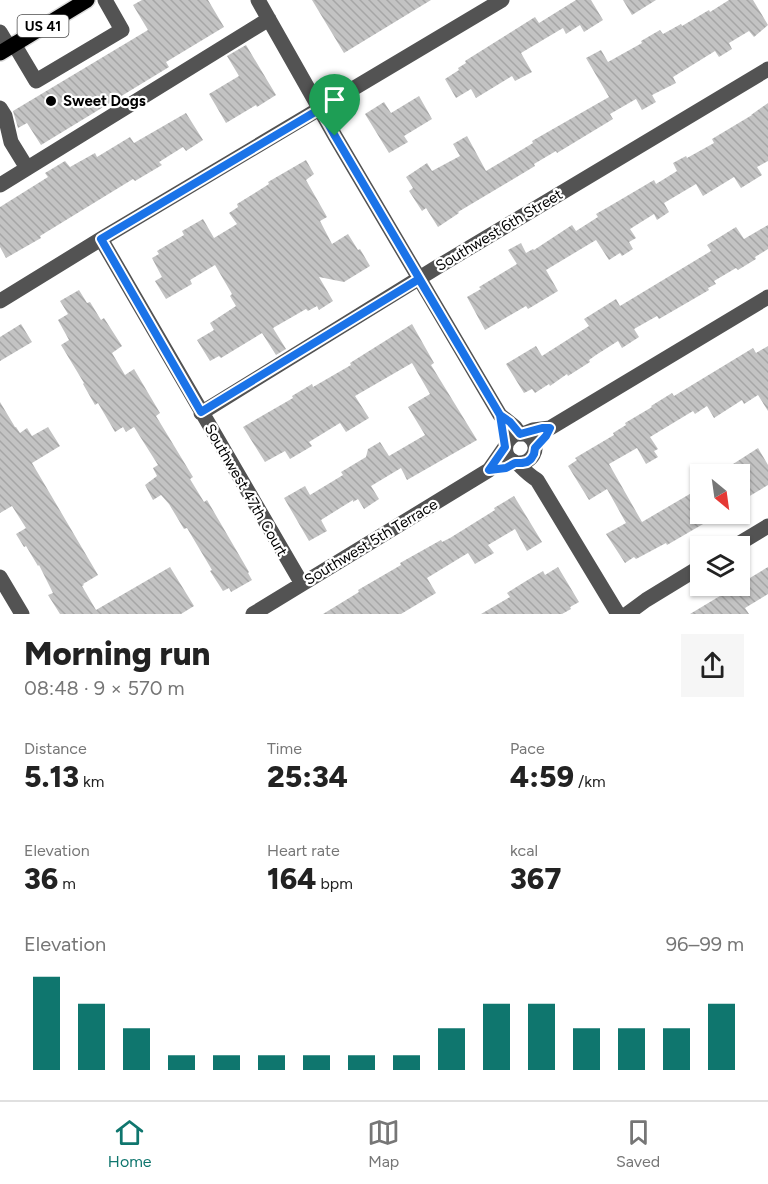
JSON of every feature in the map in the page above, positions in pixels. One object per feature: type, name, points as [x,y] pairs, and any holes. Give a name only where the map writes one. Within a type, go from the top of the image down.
[{"type":"main road","name":"US 41","points":[[8,48],[87,0]]},
{"type":"street","points":[[0,32],[8,48],[36,81],[122,30],[105,0]]},
{"type":"street","points":[[258,0],[500,415],[507,455],[528,475],[537,480]]},
{"type":"street","points":[[0,301],[502,0]]},
{"type":"street","points":[[0,185],[269,19]]},
{"type":"street","name":"Southwest 6th Street","points":[[201,412],[768,69]]},
{"type":"street","points":[[0,108],[5,116],[5,144],[27,168]]},
{"type":"street","name":"Southwest 47th Court","points":[[101,239],[302,584]]},
{"type":"street","name":"Southwest 5th Terrace","points":[[253,614],[489,470],[511,437],[533,430],[550,428],[768,297]]},
{"type":"street","points":[[500,415],[521,434],[533,440],[537,480],[618,614]]},
{"type":"street","name":"Southwest 5th Terrace","points":[[489,470],[527,462],[550,428]]},
{"type":"street","points":[[750,537],[768,526]]},
{"type":"street","points":[[627,614],[690,573]]},
{"type":"street","points":[[0,577],[22,614]]},
{"type":"building","points":[[142,0],[208,0],[224,27],[166,62],[169,67],[41,145],[27,123],[18,128],[13,111],[148,30],[133,5]]},
{"type":"building","points":[[312,0],[431,0],[344,53]]},
{"type":"building","points":[[576,0],[591,0],[603,20],[584,32],[580,25],[566,34],[563,28],[521,53],[532,72],[515,81],[512,76],[476,98],[471,89],[456,98],[445,79],[459,70],[458,68],[466,63],[465,61],[535,17],[539,23]]},
{"type":"building","points":[[623,0],[656,0],[632,15]]},
{"type":"building","points":[[729,0],[753,0],[768,25],[754,37],[749,31],[729,43],[732,49],[719,57],[715,51],[673,77],[676,83],[652,95],[656,102],[642,110],[636,99],[610,114],[613,119],[557,153],[556,151],[534,164],[535,166],[458,212],[438,227],[426,208],[422,211],[409,191],[413,188],[406,177],[427,163],[432,171],[460,156],[453,144],[467,136],[486,171],[533,143],[532,141],[609,97],[586,58],[601,50],[608,62],[660,30],[663,34],[681,24],[682,26]]},
{"type":"building","points":[[246,45],[276,95],[226,123],[209,94],[239,76],[227,56]]},
{"type":"building","points":[[419,96],[432,119],[404,136],[408,142],[389,153],[365,114],[384,102],[391,113]]},
{"type":"building","points":[[768,103],[768,161],[757,167],[762,175],[741,188],[734,177],[703,196],[696,184],[664,203],[669,212],[657,220],[654,214],[630,229],[636,238],[629,242],[633,249],[609,260],[596,240],[546,270],[558,291],[528,309],[526,306],[485,330],[467,297],[517,264],[508,250],[521,243],[526,253],[572,225],[576,231],[598,217],[596,214],[654,180],[656,184],[677,171],[673,163],[714,143],[712,139]]},
{"type":"building","points":[[186,113],[203,140],[186,151],[183,147],[159,162],[162,165],[135,181],[133,179],[6,258],[0,247],[0,207],[48,177],[45,173],[65,161],[70,167],[95,153],[97,157],[130,137],[134,143]]},
{"type":"building","points":[[306,160],[314,174],[306,180],[327,217],[320,221],[332,244],[348,234],[370,266],[344,282],[319,277],[333,301],[319,310],[317,306],[308,311],[306,309],[273,328],[286,349],[276,355],[262,333],[221,358],[219,356],[210,361],[197,340],[214,330],[210,323],[236,306],[230,296],[232,294],[215,265],[190,280],[192,284],[166,299],[155,281],[162,277],[152,258],[159,254],[157,251],[184,235],[182,231],[203,219],[214,238],[237,224],[229,213],[238,207],[237,204],[269,184],[268,182]]},
{"type":"building","points":[[768,225],[768,249],[738,270],[736,268],[714,281],[716,284],[708,288],[709,290],[659,319],[657,316],[634,329],[639,337],[622,348],[618,341],[568,376],[567,374],[535,393],[532,389],[524,393],[506,364],[536,346],[542,356],[589,326],[584,319],[616,299],[620,306],[711,251],[707,245],[736,227],[744,239]]},
{"type":"building","points":[[79,290],[101,320],[104,318],[122,346],[112,353],[125,375],[134,369],[160,413],[156,416],[193,477],[190,479],[204,502],[207,500],[249,572],[252,580],[231,592],[229,588],[223,591],[187,528],[184,529],[169,504],[161,495],[153,500],[145,485],[157,476],[153,468],[158,465],[134,427],[126,432],[123,427],[115,432],[98,403],[95,405],[61,345],[69,340],[58,320],[68,314],[60,301]]},
{"type":"building","points":[[21,324],[32,342],[0,361],[0,337]]},
{"type":"building","points":[[412,324],[434,363],[431,365],[477,440],[407,480],[401,468],[371,486],[379,499],[364,509],[358,499],[353,502],[353,500],[321,520],[327,531],[309,541],[284,498],[305,486],[310,495],[343,475],[341,472],[366,457],[368,449],[380,442],[389,456],[425,435],[408,407],[430,394],[412,363],[355,396],[369,418],[346,432],[340,423],[309,442],[312,446],[290,459],[285,451],[265,462],[243,427],[293,398],[292,396],[312,384],[313,387],[351,365],[350,363]]},
{"type":"building","points":[[768,346],[768,411],[758,395],[744,404],[742,400],[714,418],[707,406],[695,414],[693,411],[650,437],[658,449],[654,451],[658,457],[646,464],[637,448],[609,464],[642,522],[690,494],[690,524],[703,524],[667,545],[666,543],[625,563],[606,534],[626,523],[607,489],[589,500],[568,466],[577,460],[575,458],[614,435],[613,433],[626,425],[625,423],[672,393],[674,396],[753,348],[756,353]]},
{"type":"building","points":[[0,402],[20,433],[27,428],[32,436],[48,427],[60,446],[32,463],[98,575],[82,586],[96,610],[170,567],[194,606],[181,614],[60,614],[48,595],[53,593],[39,565],[16,534],[26,528],[12,506],[0,513]]},
{"type":"building","points":[[758,448],[768,465],[768,485],[750,496],[750,464],[733,464]]},
{"type":"building","points":[[514,496],[542,542],[527,551],[515,529],[488,545],[494,553],[475,564],[468,553],[427,578],[436,593],[401,614],[323,614],[401,565],[400,563],[441,540],[442,542],[450,538]]},
{"type":"building","points":[[558,567],[579,602],[570,607],[571,609],[562,614],[481,614],[510,597],[507,593],[526,581],[543,571],[545,575]]},
{"type":"building","points":[[768,567],[768,594],[745,608],[749,614],[690,614],[720,596],[750,596],[750,578]]},
{"type":"place","name":"Sweet Dogs","points":[[51,101]]},
{"type":"route","points":[[335,136],[320,109],[101,239],[201,412],[419,279],[460,347],[500,415],[510,422],[520,434],[550,428],[527,462],[489,470],[506,445],[500,415],[419,279],[335,136]]}]
